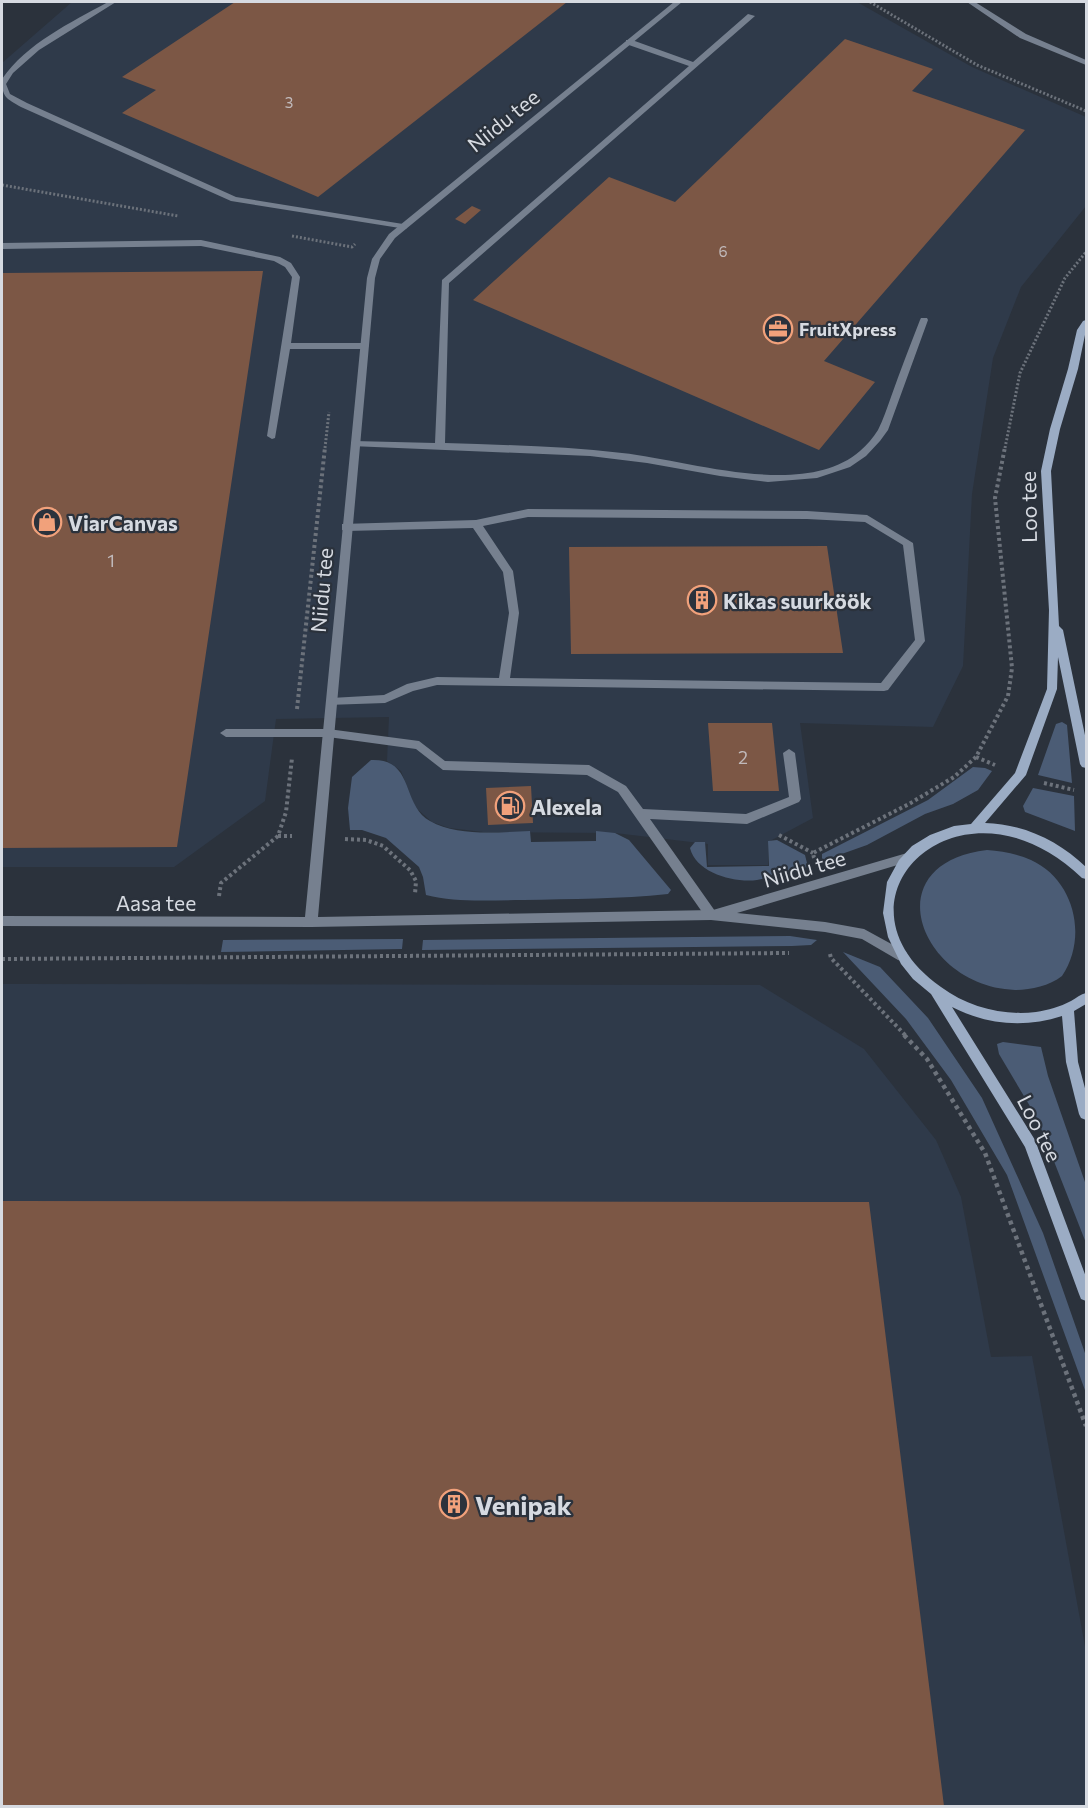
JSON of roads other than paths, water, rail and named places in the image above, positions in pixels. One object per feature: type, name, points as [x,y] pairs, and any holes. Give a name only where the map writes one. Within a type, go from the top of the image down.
[{"type":"street","points":[[112,2],[58,33],[9,72],[2,84],[7,95],[24,105],[234,198],[403,227]]},
{"type":"street","name":"Niidu tee","points":[[678,2],[392,236],[376,259],[371,278],[354,444],[311,922],[711,915],[825,927],[864,934],[902,956]]},
{"type":"street","points":[[971,2],[1023,36],[1086,63]]},
{"type":"street","points":[[440,447],[445,282],[751,16]]},
{"type":"street","points":[[629,42],[693,66]]},
{"type":"street","points":[[2,246],[201,243],[277,259],[288,265],[296,277],[272,435]]},
{"type":"street","points":[[354,444],[585,453],[637,458],[688,469],[766,477],[793,478],[838,470],[863,455],[883,430],[924,320]]},
{"type":"street","name":"Loo tee","points":[[974,828],[1020,775],[1052,689],[1054,610],[1046,471],[1055,429],[1082,330],[1086,323]]},
{"type":"street","points":[[285,346],[364,346]]},
{"type":"street","points":[[1073,369],[1086,357]]},
{"type":"street","points":[[331,702],[385,699],[411,687],[437,681],[884,687],[920,641],[908,543],[867,519],[807,515],[528,513],[476,524],[346,527]]},
{"type":"street","points":[[476,524],[508,571],[514,613],[504,682]]},
{"type":"street","name":"Loo tee","points":[[1054,610],[1086,764]]},
{"type":"street","points":[[226,733],[328,734],[419,745],[443,765],[589,770],[622,789],[711,915]]},
{"type":"street","points":[[640,814],[747,819],[795,799],[789,753]]},
{"type":"street","name":"Loo tee","points":[[1086,874],[1056,848],[1036,838],[1016,831],[974,828],[936,836],[920,845],[896,874],[889,893],[888,914],[892,935],[902,956],[917,975],[935,991],[967,1009],[1002,1018],[1036,1018],[1068,1009],[1086,998]]},
{"type":"street","name":"Niidu tee","points":[[711,915],[907,858]]},
{"type":"street","name":"Aasa tee","points":[[2,921],[311,922]]},
{"type":"street","name":"Loo tee","points":[[935,991],[1029,1144],[1086,1294]]},
{"type":"street","points":[[1068,1009],[1072,1062],[1086,1114]]},
{"type":"place","name":"FruitXpress","points":[[778,329]]},
{"type":"place","name":"ViarCanvas","points":[[47,522]]},
{"type":"place","name":"Kikas suurköök","points":[[702,600]]},
{"type":"place","name":"Alexela","points":[[510,806]]},
{"type":"place","name":"Venipak","points":[[454,1504]]}]
